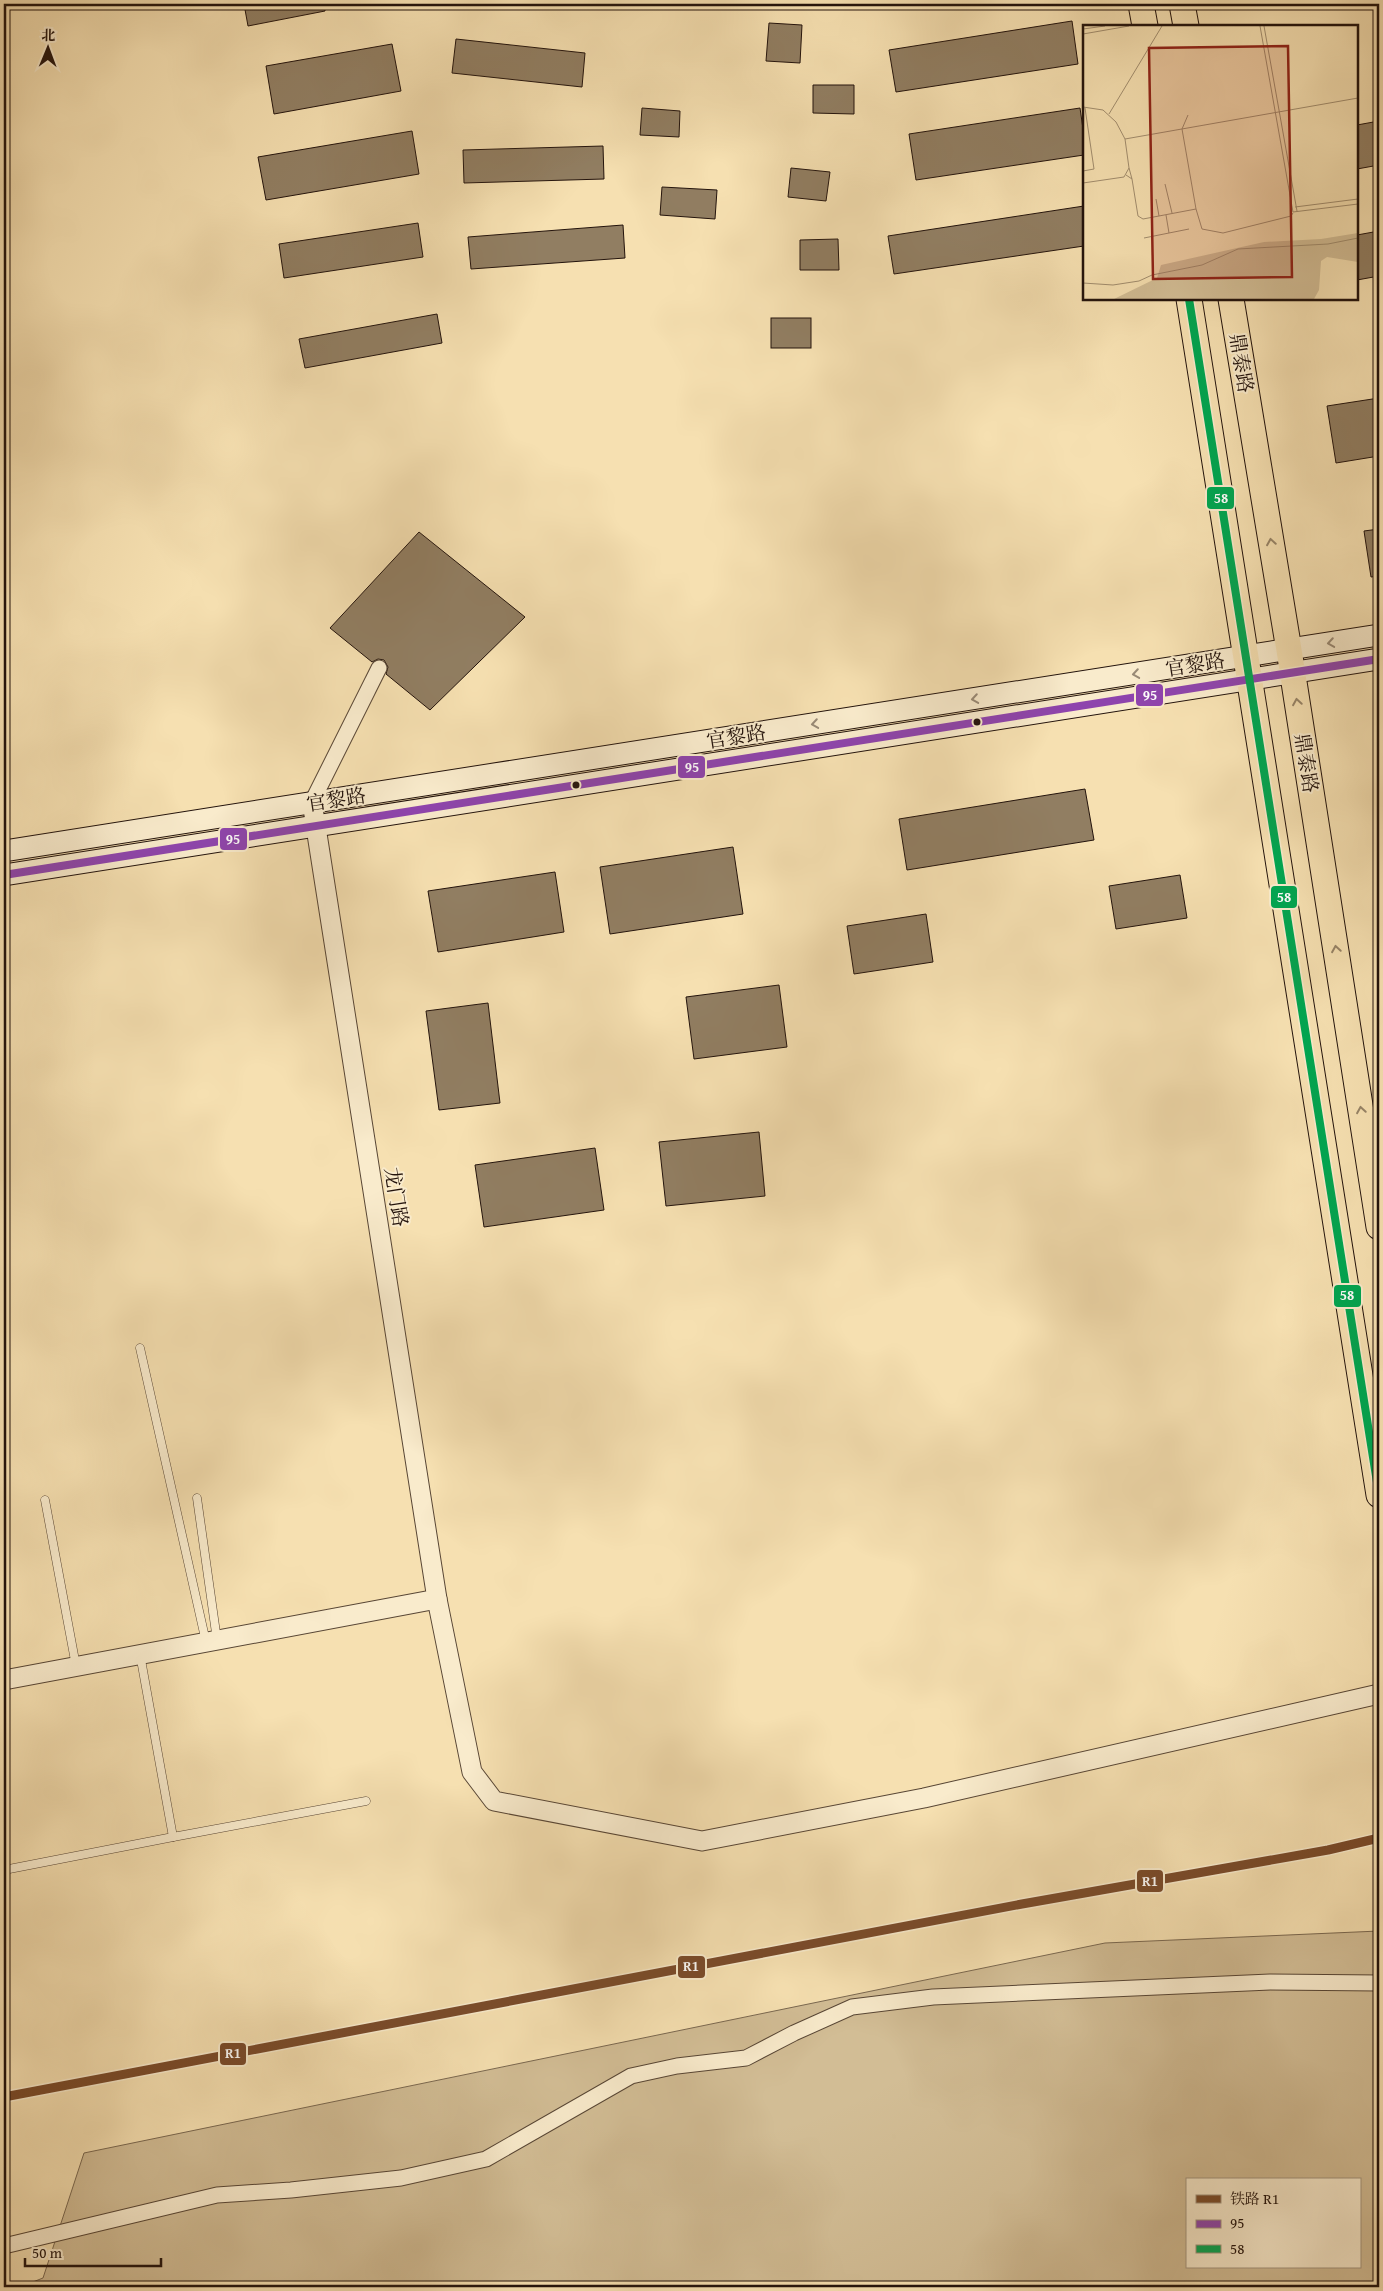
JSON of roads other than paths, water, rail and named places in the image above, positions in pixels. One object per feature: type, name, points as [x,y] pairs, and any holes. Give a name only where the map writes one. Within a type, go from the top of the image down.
[{"type":"highway","points":[[1141,4],[1145,25]]},
{"type":"highway","points":[[1182,4],[1186,25]]},
{"type":"highway","points":[[1188,300],[1379,1495]]},
{"type":"highway","name":"鼎泰路","points":[[1231,300],[1291,661],[1379,1227]]},
{"type":"main road","name":"官黎路","points":[[4,875],[316,826],[1291,661],[1379,635]]},
{"type":"main road","name":"官黎路","points":[[1291,661],[1379,659]]},
{"type":"main road","name":"官黎路","points":[[4,851],[312,802],[1247,668]]},
{"type":"street","points":[[312,802],[378,668]]},
{"type":"street","name":"龙门路","points":[[312,802],[437,1599],[472,1772],[494,1801],[702,1841],[924,1798],[1379,1694]]},
{"type":"street","points":[[4,1680],[437,1599]]},
{"type":"street","points":[[4,2246],[217,2195],[290,2190],[401,2178],[486,2159],[631,2076],[677,2066],[746,2058],[794,2033],[852,2007],[933,1997],[1270,1982],[1379,1983]]},
{"type":"lane","points":[[140,1348],[211,1641]]},
{"type":"lane","points":[[197,1498],[211,1641]]},
{"type":"lane","points":[[45,1500],[76,1666]]},
{"type":"lane","points":[[140,1654],[173,1837]]},
{"type":"lane","points":[[4,1870],[366,1801]]},
{"type":"rail line","name":"R1","points":[[4,2097],[1022,1904],[1328,1850],[1379,1838]]}]
